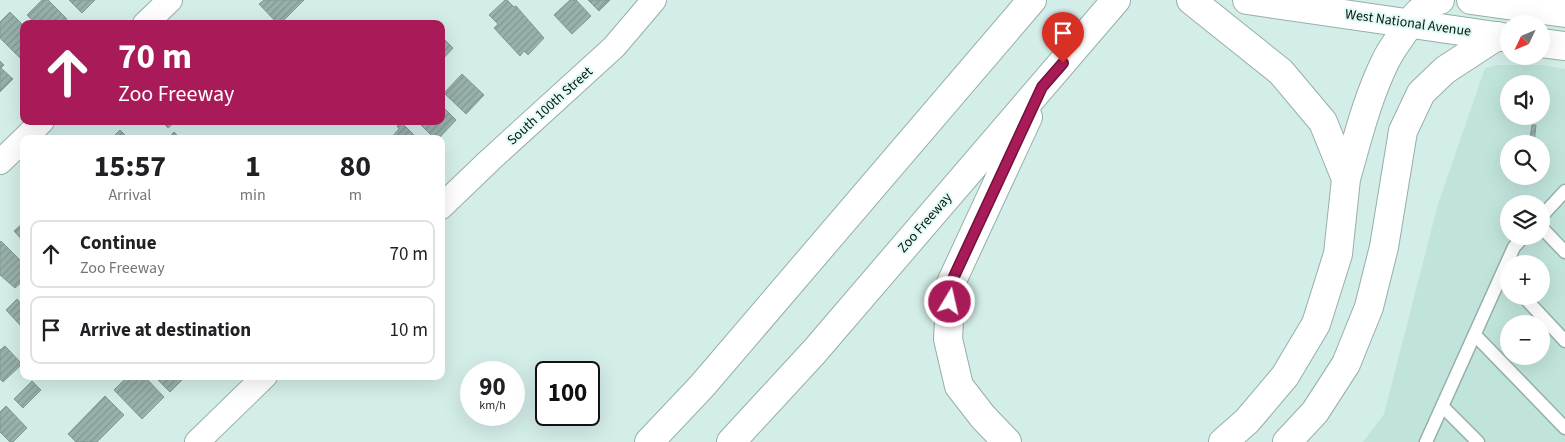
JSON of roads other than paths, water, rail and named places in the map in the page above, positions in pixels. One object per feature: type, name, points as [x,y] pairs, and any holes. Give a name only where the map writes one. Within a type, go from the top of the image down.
[{"type":"main road","name":"Zoo Freeway","points":[[730,442],[814,352],[1116,0]]},
{"type":"main road","points":[[1191,0],[1281,72],[1323,122],[1346,179]]},
{"type":"main road","name":"West National Avenue","points":[[1247,0],[1500,37]]},
{"type":"main road","points":[[1223,442],[1247,421],[1285,376],[1316,324],[1338,254],[1346,179],[1368,104],[1385,61],[1409,23],[1421,11],[1436,0],[1440,0]]},
{"type":"main road","points":[[1471,0],[1565,13]]},
{"type":"main road","points":[[649,442],[702,386],[1000,39],[1026,5]]},
{"type":"main road","points":[[1287,442],[1315,412],[1346,364],[1370,307],[1384,247],[1403,131],[1421,93],[1445,70],[1500,39]]},
{"type":"main road","points":[[1550,44],[1565,46]]},
{"type":"main road","points":[[1007,442],[983,417],[959,386],[948,339],[951,283],[1042,87]]},
{"type":"street","points":[[149,20],[170,0]]},
{"type":"street","name":"South 100th Street","points":[[445,203],[614,47],[654,0]]},
{"type":"street","points":[[28,135],[38,125]]},
{"type":"street","points":[[0,162],[20,143]]},
{"type":"street","points":[[197,442],[261,380]]},
{"type":"lane","points":[[1550,207],[1565,191]]},
{"type":"lane","points":[[1550,236],[1565,252]]},
{"type":"lane","points":[[1426,442],[1474,335],[1500,287]]},
{"type":"lane","points":[[1532,305],[1565,340]]},
{"type":"lane","points":[[1474,335],[1565,428]]},
{"type":"lane","points":[[1442,406],[1478,442]]}]
